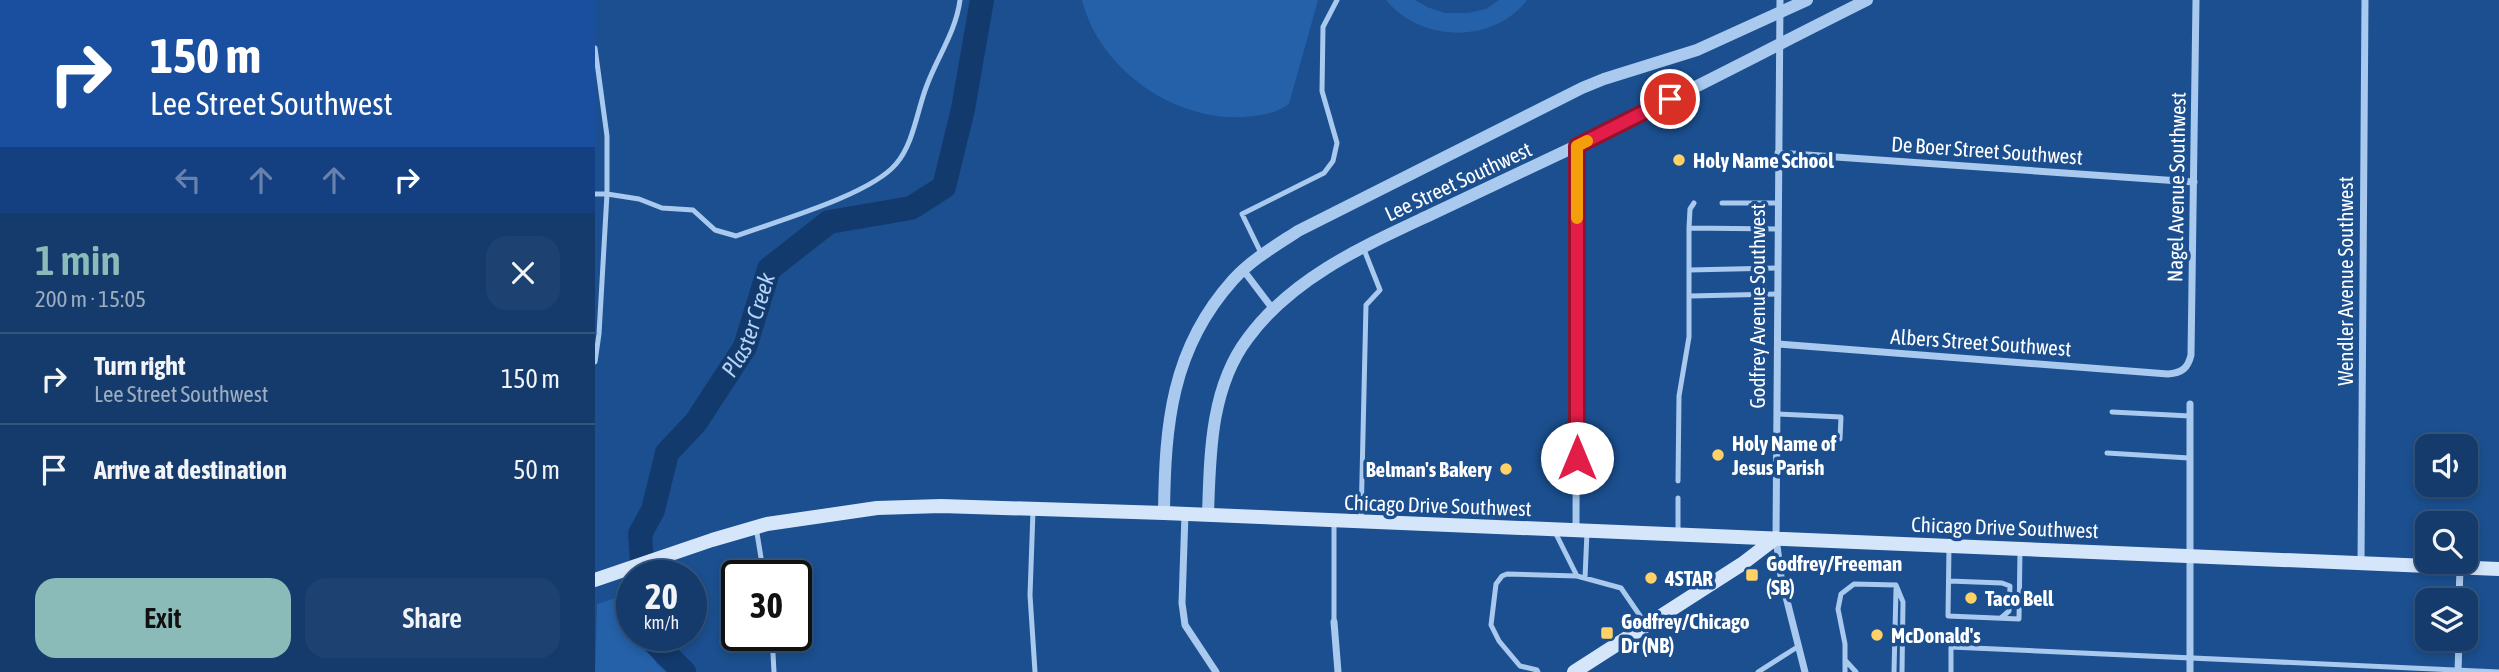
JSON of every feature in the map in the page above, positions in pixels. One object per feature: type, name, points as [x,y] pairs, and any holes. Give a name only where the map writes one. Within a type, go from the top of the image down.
[{"type":"main road","name":"Chicago Drive Southwest","points":[[602,578],[756,527],[877,508],[941,506],[2415,566]]},
{"type":"main road","points":[[1574,672],[1742,564],[1776,538]]},
{"type":"main road","name":"Chicago Drive Southwest","points":[[2478,568],[2499,569]]},
{"type":"street","name":"Lee Street Southwest","points":[[1164,513],[1167,428],[1178,375],[1197,332],[1214,304],[1262,255],[1298,231],[1582,88],[1687,54],[1780,6],[1807,0]]},
{"type":"street","name":"Lee Street Southwest","points":[[1208,515],[1212,442],[1223,387],[1246,340],[1272,308],[1301,285],[1363,247],[1577,146],[1867,0]]},
{"type":"street","name":"Nagel Avenue Southwest","points":[[2181,372],[2188,365],[2191,355],[2196,0]]},
{"type":"street","name":"Wendler Avenue Southwest","points":[[2361,563],[2365,0]]},
{"type":"street","name":"Godfrey Avenue Southwest","points":[[1780,6],[1776,538],[1781,577],[1805,672]]},
{"type":"street","points":[[1577,146],[1582,531]]},
{"type":"street","name":"De Boer Street Southwest","points":[[1778,153],[2194,182]]},
{"type":"street","points":[[1244,271],[1272,308]]},
{"type":"street","name":"Albers Street Southwest","points":[[1778,344],[2168,374],[2181,372]]},
{"type":"street","points":[[2190,404],[2190,672]]},
{"type":"street","points":[[1185,514],[1182,603],[1185,625],[1216,672]]},
{"type":"street","points":[[1334,622],[1338,672]]},
{"type":"street","points":[[2458,671],[2459,651]]},
{"type":"lane","points":[[595,194],[639,199],[662,208],[693,211],[715,230],[736,236],[866,188],[897,164],[927,84],[950,36],[960,0]]},
{"type":"lane","points":[[1262,255],[1243,214],[1324,173],[1333,161],[1337,143],[1322,91],[1323,27],[1337,0]]},
{"type":"lane","points":[[595,48],[607,136],[607,194],[595,362]]},
{"type":"lane","points":[[1678,481],[1679,396],[1689,337],[1689,228],[1690,209],[1694,203]]},
{"type":"lane","points":[[1722,203],[1778,203]]},
{"type":"lane","points":[[1689,228],[1778,229]]},
{"type":"lane","points":[[1361,523],[1366,306],[1380,290],[1363,247]]},
{"type":"lane","points":[[1689,270],[1778,268]]},
{"type":"lane","points":[[1690,296],[1778,294]]},
{"type":"lane","points":[[2112,412],[2190,416]]},
{"type":"lane","points":[[1777,414],[1841,417],[1840,439]]},
{"type":"lane","points":[[2107,453],[2189,458]]},
{"type":"lane","points":[[1678,498],[1678,535]]},
{"type":"lane","points":[[1033,508],[1030,595],[1035,672]]},
{"type":"lane","points":[[1334,522],[1334,622]]},
{"type":"lane","points":[[756,527],[761,560]]},
{"type":"lane","points":[[1554,530],[1577,576]]},
{"type":"lane","points":[[1582,531],[1585,578]]},
{"type":"lane","points":[[1949,545],[1948,616],[2019,619],[2020,548]]},
{"type":"lane","points":[[1538,672],[1520,666],[1499,642],[1491,625],[1496,584],[1502,576],[1577,576],[1621,588],[1647,626]]},
{"type":"lane","points":[[1949,581],[2002,583],[2010,586],[2009,611],[2001,618]]},
{"type":"lane","points":[[1856,672],[1846,668],[1845,644],[1838,609],[1841,594],[1854,584],[1896,585]]},
{"type":"lane","points":[[1894,672],[1896,585]]},
{"type":"lane","points":[[1896,585],[1903,601],[1902,672]]},
{"type":"lane","points":[[1758,672],[1798,646]]},
{"type":"lane","points":[[1951,672],[1951,647],[2499,672]]},
{"type":"lane","points":[[773,651],[774,672]]},
{"type":"shaded area","points":[[1082,0],[1318,0],[1289,104],[1267,114],[1243,117],[1217,116],[1191,110],[1166,100],[1143,86],[1122,68],[1105,48],[1091,25]]},
{"type":"shaded area","points":[[1386,0],[1415,0],[1445,13],[1468,13],[1486,9],[1499,0],[1527,0],[1513,14],[1496,25],[1457,33],[1418,24],[1401,14]]},
{"type":"shaded area","points":[[616,598],[616,651],[649,651],[666,672],[595,672],[597,604]]},
{"type":"waterway","name":"Plaster Creek","points":[[642,560],[640,534],[653,510],[667,453],[696,422],[745,347],[769,269],[829,222],[911,208],[944,187],[963,109],[982,0]]},
{"type":"waterway","name":"Plaster Creek","points":[[663,651],[684,672]]},
{"type":"slow traffic","points":[[1577,218],[1577,146],[1587,141]]},
{"type":"place","name":"Holy Name School","points":[[1679,160]]},
{"type":"place","name":"Holy Name of Jesus Parish","points":[[1718,455]]},
{"type":"place","name":"Belman's Bakery","points":[[1506,469]]},
{"type":"place","name":"Godfrey/Freeman (SB)","points":[[1752,575]]},
{"type":"place","name":"4STAR","points":[[1651,578]]},
{"type":"place","name":"Taco Bell","points":[[1971,598]]},
{"type":"place","name":"Godfrey/Chicago Dr (NB)","points":[[1607,633]]},
{"type":"place","name":"McDonald's","points":[[1877,635]]},
{"type":"route","points":[[1577,458],[1577,146],[1670,99]]}]
